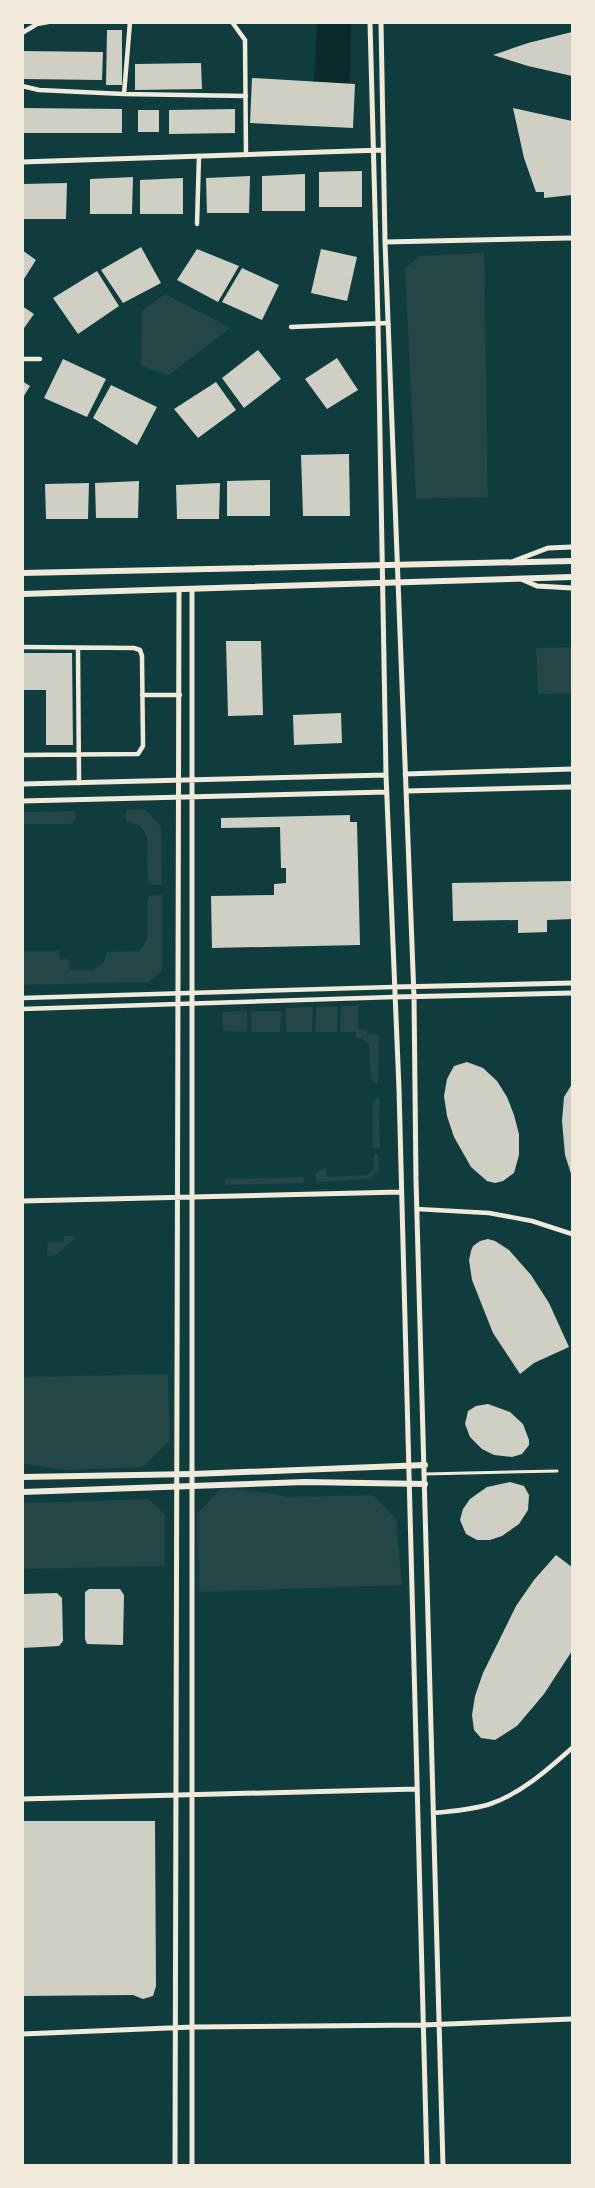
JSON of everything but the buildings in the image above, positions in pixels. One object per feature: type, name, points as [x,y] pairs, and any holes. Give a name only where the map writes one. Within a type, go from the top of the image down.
[{"type":"main road","points":[[22,573],[573,561]]},
{"type":"main road","points":[[22,594],[573,577]]},
{"type":"main road","points":[[22,1477],[193,1474],[425,1465]]},
{"type":"main road","points":[[22,1492],[305,1482],[425,1484]]},
{"type":"street","points":[[22,33],[37,24],[48,22]]},
{"type":"street","points":[[124,94],[130,22]]},
{"type":"street","points":[[232,22],[245,40],[246,155]]},
{"type":"street","points":[[370,22],[386,775],[399,1089],[427,2166]]},
{"type":"street","points":[[381,22],[388,323],[414,997],[417,1209],[443,2166]]},
{"type":"street","points":[[22,86],[39,90],[124,94],[246,96]]},
{"type":"street","points":[[22,162],[383,150]]},
{"type":"street","points":[[197,224],[199,156]]},
{"type":"street","points":[[386,242],[573,238]]},
{"type":"street","points":[[291,327],[388,323]]},
{"type":"street","points":[[22,359],[40,358]]},
{"type":"street","points":[[511,562],[548,548],[573,547]]},
{"type":"street","points":[[519,579],[537,586],[573,588]]},
{"type":"street","points":[[175,2166],[179,589]]},
{"type":"street","points":[[192,589],[192,2166]]},
{"type":"street","points":[[22,648],[134,648],[140,650],[142,656],[143,746],[138,754],[22,755]]},
{"type":"street","points":[[78,648],[79,783]]},
{"type":"street","points":[[142,695],[180,695]]},
{"type":"street","points":[[405,774],[573,770]]},
{"type":"street","points":[[22,784],[386,775]]},
{"type":"street","points":[[406,791],[573,787]]},
{"type":"street","points":[[22,801],[180,799],[387,792]]},
{"type":"street","points":[[22,998],[573,983]]},
{"type":"street","points":[[22,1009],[573,993]]},
{"type":"street","points":[[22,1201],[401,1192]]},
{"type":"street","points":[[417,1209],[489,1213],[532,1221],[573,1234]]},
{"type":"street","points":[[425,1474],[557,1471]]},
{"type":"street","points":[[434,1813],[464,1810],[512,1795],[573,1748]]},
{"type":"street","points":[[22,1799],[417,1789]]},
{"type":"street","points":[[22,2034],[193,2027],[423,2025],[573,2019]]},
{"type":"shaded area","points":[[317,23],[351,23],[350,84],[314,82]]},
{"type":"shaded area","points":[[484,253],[488,497],[416,499],[405,268],[420,256]]},
{"type":"shaded area","points":[[165,294],[230,328],[169,375],[141,366],[142,311]]},
{"type":"shaded area","points":[[572,647],[572,693],[538,694],[536,648]]},
{"type":"shaded area","points":[[145,809],[161,826],[162,885],[153,885],[148,881],[147,838],[144,831],[137,824],[126,822],[126,810]]},
{"type":"shaded area","points":[[75,811],[75,821],[71,824],[23,824],[23,812]]},
{"type":"shaded area","points":[[162,895],[162,970],[149,982],[23,985],[23,951],[59,951],[59,959],[69,959],[70,970],[92,970],[103,964],[107,952],[139,951],[147,941],[147,904],[149,896]]},
{"type":"shaded area","points":[[338,1006],[337,1032],[315,1032],[316,1007]]},
{"type":"shaded area","points":[[341,1006],[358,1006],[358,1029],[367,1030],[367,1034],[379,1034],[378,1085],[371,1079],[369,1044],[363,1039],[356,1038],[356,1032],[340,1032]]},
{"type":"shaded area","points":[[313,1007],[312,1032],[286,1032],[286,1008]]},
{"type":"shaded area","points":[[247,1011],[247,1032],[223,1031],[222,1012]]},
{"type":"shaded area","points":[[251,1011],[281,1011],[280,1032],[251,1032]]},
{"type":"shaded area","points":[[379,1096],[380,1148],[373,1148],[373,1102]]},
{"type":"shaded area","points":[[374,1154],[378,1154],[379,1171],[369,1179],[316,1182],[315,1174],[321,1169],[326,1169],[327,1177],[367,1175],[374,1168]]},
{"type":"shaded area","points":[[303,1177],[305,1183],[225,1185],[225,1179]]},
{"type":"shaded area","points":[[64,1236],[75,1236],[75,1238],[56,1255],[47,1256],[48,1242],[64,1242]]},
{"type":"shaded area","points":[[168,1374],[170,1440],[143,1467],[66,1470],[23,1464],[23,1377]]},
{"type":"shaded area","points":[[222,1488],[289,1497],[373,1495],[396,1519],[402,1585],[199,1592],[197,1514]]},
{"type":"shaded area","points":[[148,1499],[165,1514],[165,1566],[23,1569],[23,1503]]}]
